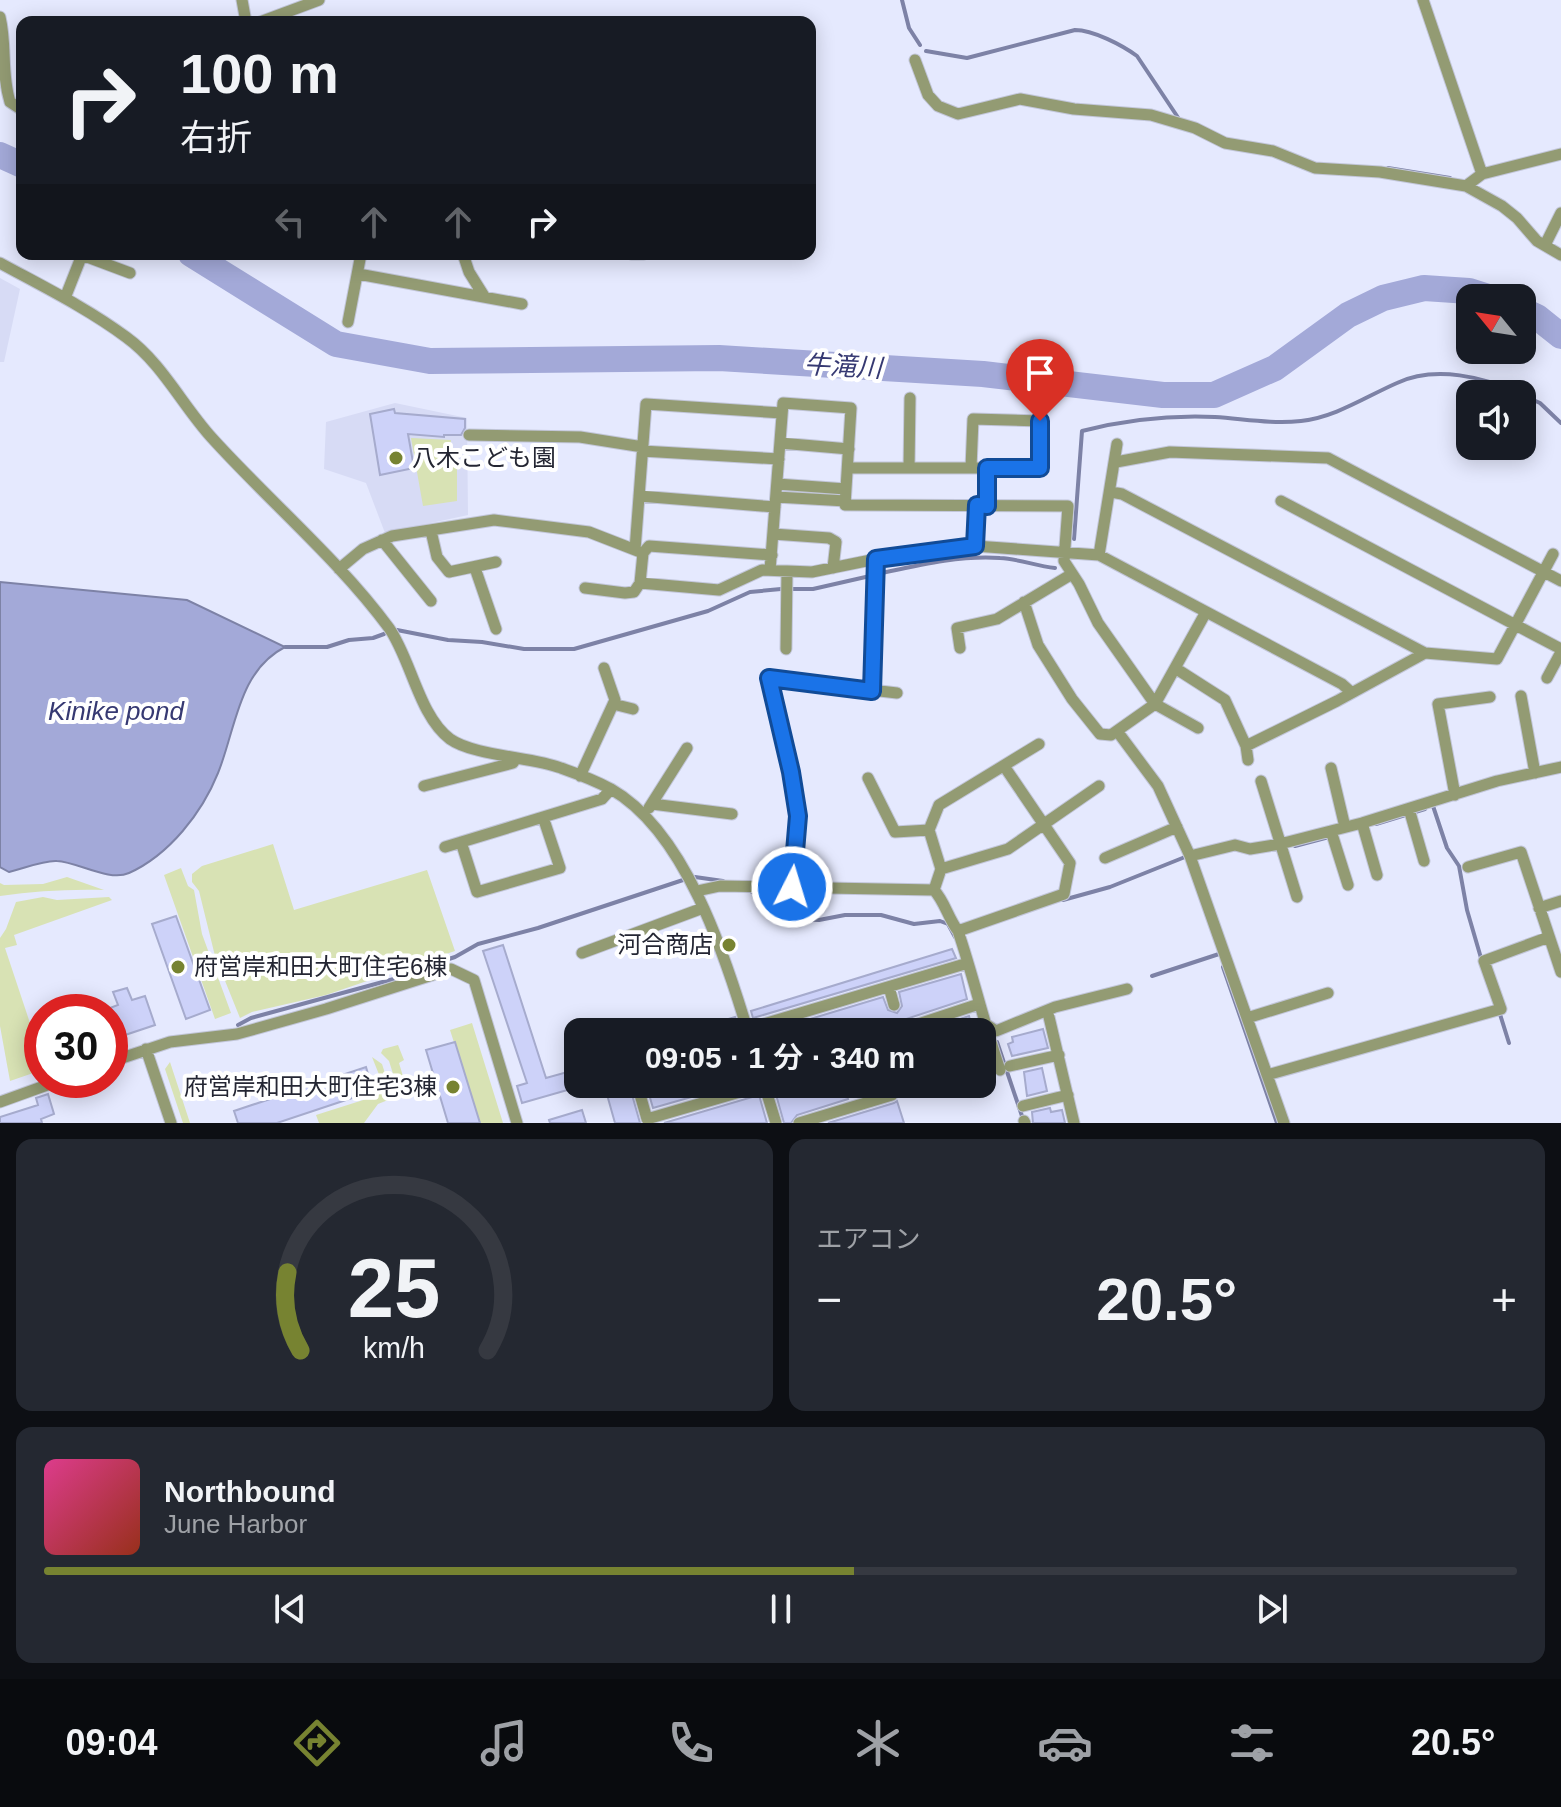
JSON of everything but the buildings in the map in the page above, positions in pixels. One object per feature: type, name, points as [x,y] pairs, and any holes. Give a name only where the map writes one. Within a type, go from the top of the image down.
[{"type":"street","points":[[276,16],[319,0]]},
{"type":"street","points":[[1423,0],[1482,174]]},
{"type":"street","points":[[0,17],[5,41],[5,101]]},
{"type":"street","points":[[915,60],[928,95],[938,106],[958,114],[1020,99],[1074,109],[1151,115],[1195,128],[1225,143],[1273,151],[1315,168],[1380,172],[1466,186],[1502,206],[1537,241],[1561,255]]},
{"type":"street","points":[[1466,186],[1482,174],[1561,154]]},
{"type":"street","points":[[1547,241],[1561,213]]},
{"type":"street","points":[[65,298],[80,260]]},
{"type":"street","points":[[95,260],[130,273]]},
{"type":"street","points":[[348,322],[360,260]]},
{"type":"street","points":[[465,260],[484,296]]},
{"type":"street","points":[[0,263],[65,298],[126,337],[156,365],[209,435],[339,569],[391,631],[435,721],[451,740],[481,750],[558,766],[611,789],[656,827],[697,891],[743,1018]]},
{"type":"street","points":[[358,274],[522,304]]},
{"type":"street","points":[[909,468],[910,398]]},
{"type":"street","points":[[770,570],[783,403],[851,408],[845,505],[1068,506],[1064,561],[1098,623],[1155,704],[1198,728]]},
{"type":"street","points":[[585,588],[625,593],[634,592],[640,583],[639,496],[646,404],[782,413]]},
{"type":"street","points":[[848,468],[909,468],[971,468],[1040,468],[1040,421],[973,419],[971,468]]},
{"type":"street","points":[[469,435],[580,437],[642,449],[779,459]]},
{"type":"street","points":[[780,443],[849,449]]},
{"type":"street","points":[[1099,555],[1117,444]]},
{"type":"street","points":[[1116,462],[1170,452],[1328,458],[1561,581]]},
{"type":"street","points":[[975,546],[987,468]]},
{"type":"street","points":[[777,484],[846,495]]},
{"type":"street","points":[[1111,492],[1122,494],[1425,653],[1497,659],[1553,554]]},
{"type":"street","points":[[639,496],[776,502],[846,495]]},
{"type":"street","points":[[1281,501],[1561,650],[1547,678]]},
{"type":"street","points":[[339,569],[363,549],[392,536],[494,520],[589,532],[639,551],[649,546],[772,555]]},
{"type":"street","points":[[431,531],[437,557],[449,572],[496,562]]},
{"type":"street","points":[[773,534],[829,538],[836,542],[833,568]]},
{"type":"street","points":[[382,540],[431,601]]},
{"type":"street","points":[[640,583],[719,590],[762,570],[812,572],[876,559],[975,546],[1099,555],[1342,684],[1351,692]]},
{"type":"street","points":[[872,691],[876,559]]},
{"type":"street","points":[[475,568],[496,629]]},
{"type":"street","points":[[786,649],[787,571]]},
{"type":"street","points":[[960,648],[957,628],[997,619],[1072,574]]},
{"type":"street","points":[[1024,602],[1038,645],[1072,699],[1100,734],[1111,735],[1155,704],[1206,612]]},
{"type":"street","points":[[1246,746],[1425,653]]},
{"type":"street","points":[[580,776],[615,700],[604,668]]},
{"type":"street","points":[[1175,668],[1225,700],[1246,746],[1248,760]]},
{"type":"street","points":[[792,887],[798,816],[769,678],[897,693]]},
{"type":"street","points":[[1521,696],[1535,773]]},
{"type":"street","points":[[1455,795],[1438,704],[1490,697]]},
{"type":"street","points":[[613,704],[633,709]]},
{"type":"street","points":[[1117,731],[1158,786],[1190,856],[1284,1123]]},
{"type":"street","points":[[934,890],[941,869],[929,830],[939,805],[1039,744]]},
{"type":"street","points":[[644,815],[687,748]]},
{"type":"street","points":[[424,786],[513,763],[516,758]]},
{"type":"street","points":[[958,931],[1064,894],[1070,863],[1004,766]]},
{"type":"street","points":[[1190,856],[1235,845],[1250,849],[1280,844],[1362,823],[1497,781],[1561,767]]},
{"type":"street","points":[[1331,768],[1345,827]]},
{"type":"street","points":[[868,778],[895,832],[929,830]]},
{"type":"street","points":[[1261,781],[1297,897]]},
{"type":"street","points":[[941,869],[1008,849],[1099,786]]},
{"type":"street","points":[[445,847],[602,799],[611,789]]},
{"type":"street","points":[[652,804],[732,814]]},
{"type":"street","points":[[1409,809],[1424,861]]},
{"type":"street","points":[[461,842],[477,892],[560,868],[543,817]]},
{"type":"street","points":[[1362,823],[1377,875]]},
{"type":"street","points":[[1105,858],[1177,827]]},
{"type":"street","points":[[1331,831],[1348,885]]},
{"type":"street","points":[[1498,844],[1501,857]]},
{"type":"street","points":[[1468,867],[1521,852],[1561,972]]},
{"type":"street","points":[[697,891],[720,886],[934,890],[941,898],[948,919],[958,931],[984,1018]]},
{"type":"street","points":[[1539,908],[1561,901]]},
{"type":"street","points":[[582,953],[703,908]]},
{"type":"street","points":[[1267,1075],[1498,1010],[1484,961],[1549,937]]},
{"type":"street","points":[[788,1018],[968,963]]},
{"type":"street","points":[[128,1056],[170,1042],[228,1037],[451,969],[474,980],[517,1123]]},
{"type":"street","points":[[889,987],[894,1005]]},
{"type":"street","points":[[996,1031],[1055,1007],[1127,989]]},
{"type":"street","points":[[1247,1018],[1328,993]]},
{"type":"street","points":[[817,994],[822,1007]]},
{"type":"street","points":[[936,1018],[979,1004]]},
{"type":"street","points":[[1049,1017],[1074,1123]]},
{"type":"street","points":[[146,1049],[171,1123]]},
{"type":"street","points":[[996,1052],[1005,1068],[1059,1055]]},
{"type":"street","points":[[0,1102],[24,1093]]},
{"type":"street","points":[[1023,1106],[1068,1095]]},
{"type":"street","points":[[641,1098],[647,1119],[717,1098]]},
{"type":"street","points":[[768,1098],[776,1123]]},
{"type":"street","points":[[799,1123],[882,1098]]},
{"type":"shaded area","points":[[0,278],[20,289],[4,362],[0,362]]},
{"type":"shaded area","name":"八木こども園","points":[[395,403],[467,418],[468,515],[385,533],[366,483],[324,469],[326,422]]},
{"type":"green space","points":[[411,438],[451,440],[450,453],[457,453],[457,501],[423,506]]},
{"type":"green space","points":[[273,844],[294,910],[427,870],[455,951],[326,995],[252,1012],[240,1018],[215,956],[192,874],[202,866]]},
{"type":"green space","points":[[181,868],[188,886],[194,890],[202,934],[231,1013],[215,1019],[164,875]]},
{"type":"green space","points":[[67,877],[104,890],[0,896],[0,883],[43,884]]},
{"type":"green space","points":[[43,897],[57,900],[109,897],[112,900],[14,935],[17,945],[5,948],[24,1005],[24,1076],[10,1081],[0,1026],[0,938],[16,902]]},
{"type":"green space","points":[[472,1023],[503,1123],[480,1123],[450,1030]]},
{"type":"green space","points":[[398,1045],[404,1060],[399,1063],[408,1093],[400,1096],[389,1061],[381,1053],[383,1049]]},
{"type":"green space","points":[[372,1057],[382,1064],[393,1098],[378,1104],[364,1123],[319,1123],[316,1115],[379,1095],[374,1080],[380,1077]]},
{"type":"green space","points":[[170,1062],[190,1123],[183,1123],[165,1069]]},
{"type":"water","name":"Kinike pond","points":[[0,582],[187,600],[285,647],[269,658],[248,686],[218,773],[203,803],[171,844],[129,873],[112,875],[57,861],[9,872],[0,867]]},
{"type":"waterway","points":[[902,0],[909,28],[920,45]]},
{"type":"waterway","points":[[926,51],[967,58],[1075,30],[1090,33],[1116,43],[1137,56],[1179,119]]},
{"type":"waterway","name":"牛滝川","points":[[0,155],[16,162]]},
{"type":"waterway","points":[[1388,168],[1450,178]]},
{"type":"waterway","name":"牛滝川","points":[[201,260],[336,344],[430,361],[719,358],[983,374],[1163,395],[1214,395],[1275,368],[1348,315],[1383,298],[1424,288],[1456,290]]},
{"type":"waterway","name":"牛滝川","points":[[1536,317],[1561,336]]},
{"type":"waterway","points":[[1074,539],[1082,431],[1131,421],[1182,417],[1301,421],[1350,406],[1412,378],[1443,374],[1482,380]]},
{"type":"waterway","points":[[1536,401],[1561,423]]},
{"type":"waterway","points":[[882,573],[940,561],[985,557],[1055,568]]},
{"type":"waterway","points":[[793,589],[813,589],[870,576]]},
{"type":"waterway","points":[[397,630],[524,649],[574,649],[708,611],[750,592],[781,589]]},
{"type":"waterway","points":[[285,647],[327,647],[384,634]]},
{"type":"waterway","points":[[1433,806],[1447,848],[1459,866],[1467,910],[1481,958]]},
{"type":"waterway","points":[[1376,824],[1425,809]]},
{"type":"waterway","points":[[1295,846],[1329,837]]},
{"type":"waterway","points":[[1063,900],[1110,887],[1185,857]]},
{"type":"waterway","points":[[695,877],[723,881]]},
{"type":"waterway","points":[[238,1025],[251,1018],[412,974],[478,944],[538,928],[683,880]]},
{"type":"waterway","points":[[749,890],[796,919],[881,915],[914,924],[940,921],[948,924],[955,937]]},
{"type":"waterway","points":[[1152,976],[1219,954]]},
{"type":"waterway","points":[[1223,967],[1277,1123]]},
{"type":"waterway","points":[[1499,1011],[1509,1043]]},
{"type":"waterway","points":[[997,1042],[1023,1119]]},
{"type":"place","name":"八木こども園","points":[[396,458]]},
{"type":"place","name":"河合商店","points":[[729,945]]},
{"type":"place","name":"府営岸和田大町住宅6棟","points":[[178,967]]},
{"type":"place","name":"府営岸和田大町住宅3棟","points":[[453,1087]]},
{"type":"route","points":[[792,887],[798,816],[769,678],[872,691],[876,559],[975,546],[977,505],[987,506],[987,468],[1040,468],[1040,421]]}]
